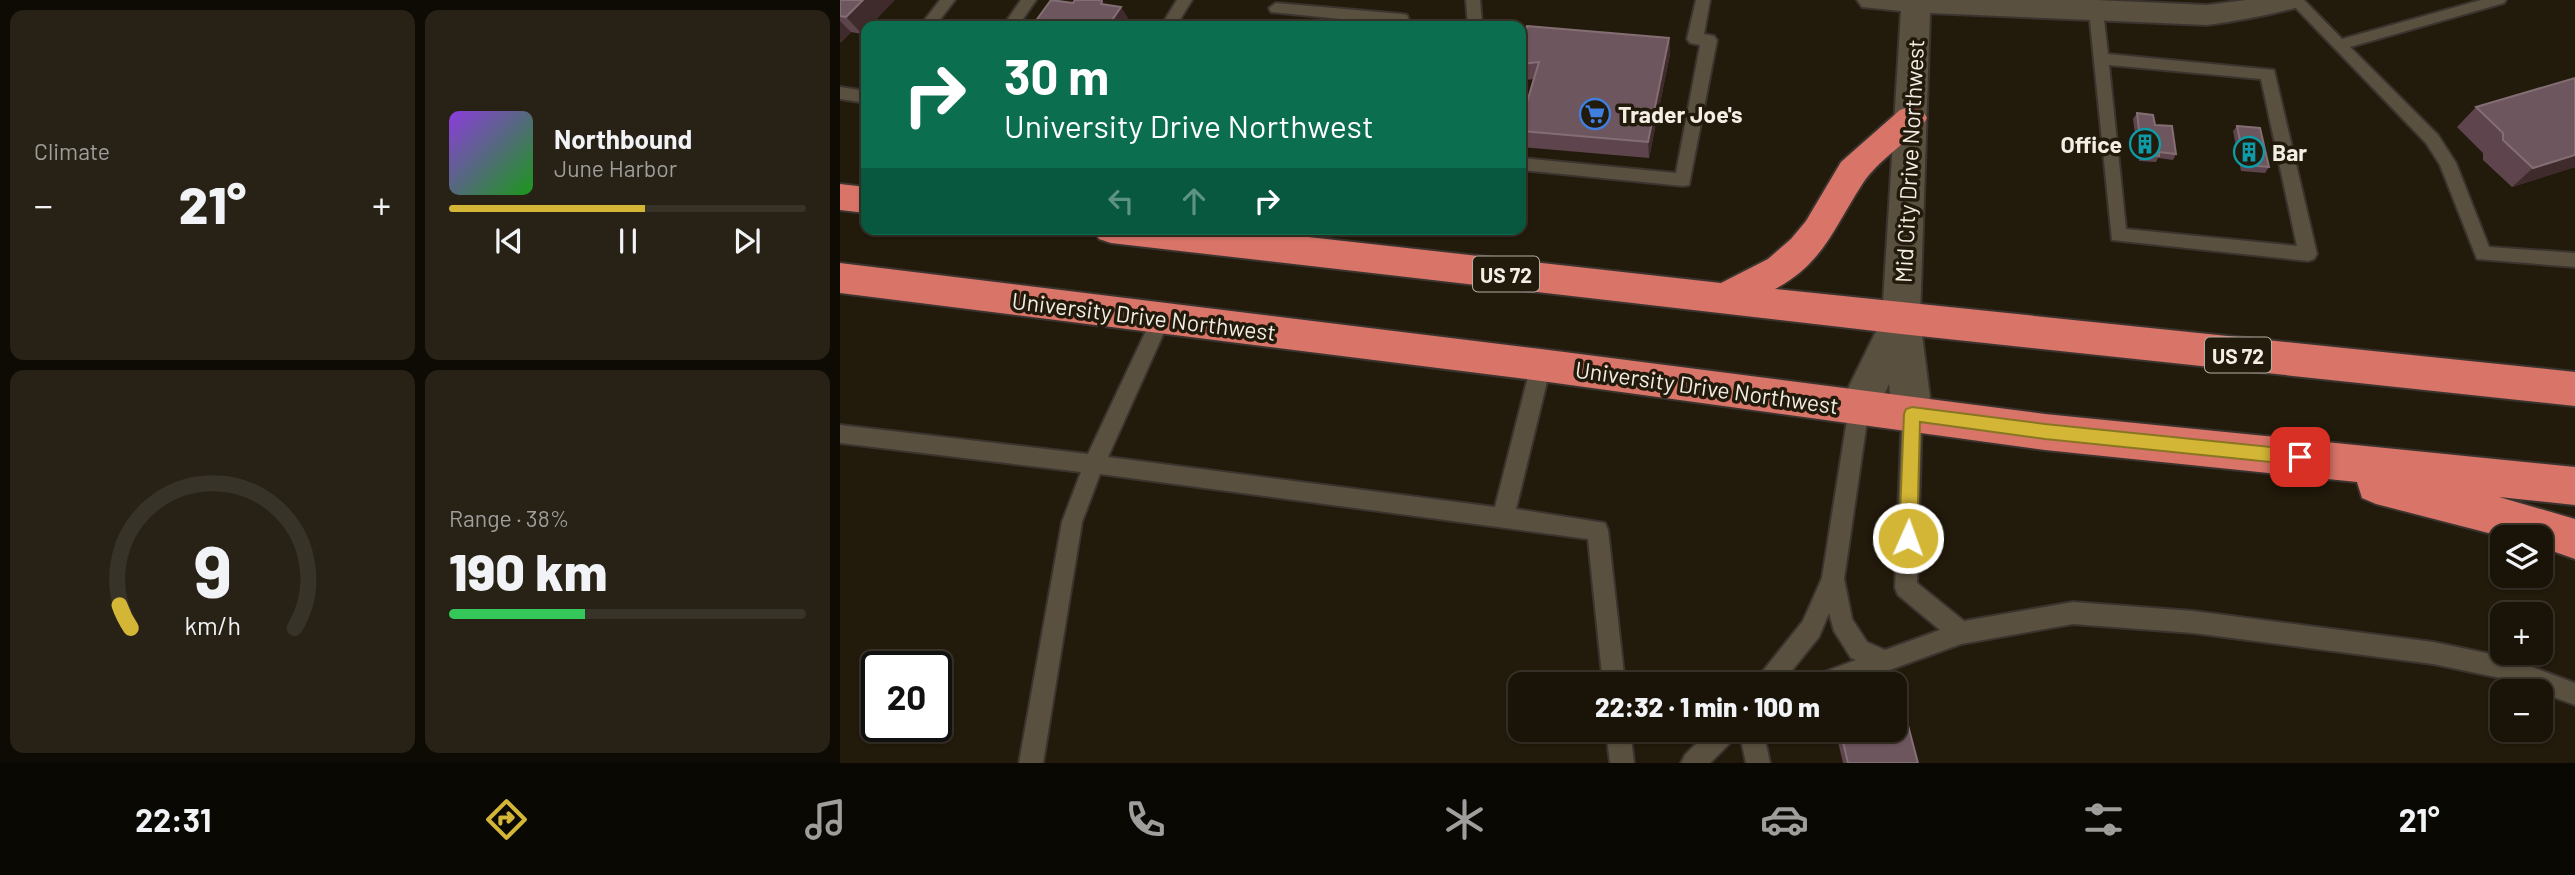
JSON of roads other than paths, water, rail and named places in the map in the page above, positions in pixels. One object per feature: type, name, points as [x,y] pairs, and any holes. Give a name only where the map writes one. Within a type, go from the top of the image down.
[{"type":"highway","points":[[1724,299],[1781,269],[1804,248],[1818,231],[1853,171],[1911,118]]},
{"type":"highway","points":[[840,197],[861,199]]},
{"type":"highway","name":"US 72","points":[[1164,235],[1901,320],[2575,390]]},
{"type":"highway","name":"University Drive Northwest","points":[[840,278],[1541,365],[2045,432],[2575,486]]},
{"type":"highway","points":[[2245,452],[2536,526],[2575,540]]},
{"type":"street","points":[[1872,0],[2096,11],[2136,6],[2225,14],[2289,0]]},
{"type":"street","name":"Mid City Drive Northwest","points":[[1901,320],[1911,118],[1928,2]]},
{"type":"street","points":[[1859,407],[1901,320]]},
{"type":"street","points":[[1901,320],[1912,414]]},
{"type":"lane","points":[[931,21],[948,0]]},
{"type":"lane","points":[[1014,21],[1029,0]]},
{"type":"lane","points":[[1171,21],[1185,0]]},
{"type":"lane","points":[[1473,0],[1475,21]]},
{"type":"lane","points":[[1526,164],[1683,180],[1709,40],[1695,38],[1703,0]]},
{"type":"lane","points":[[2295,0],[2432,139],[2448,163],[2483,254],[2575,260]]},
{"type":"lane","points":[[2338,45],[2499,0]]},
{"type":"lane","points":[[1278,4],[1402,21]]},
{"type":"lane","points":[[2096,11],[2118,234],[2308,254],[2268,75],[2101,59]]},
{"type":"lane","points":[[840,93],[861,96]]},
{"type":"lane","points":[[1031,763],[1072,523],[1094,464],[1161,319]]},
{"type":"lane","points":[[1503,518],[1541,365]]},
{"type":"lane","points":[[1777,672],[1811,629],[1833,579],[1859,407]]},
{"type":"lane","points":[[1912,414],[1906,588],[1961,634]]},
{"type":"lane","points":[[840,435],[1094,464],[1598,530],[1613,672]]},
{"type":"lane","points":[[1833,579],[1842,623],[1859,650],[1887,662]]},
{"type":"lane","points":[[1857,672],[1961,634],[2073,613],[2193,622],[2433,653],[2505,668],[2575,694]]},
{"type":"lane","points":[[1619,742],[1622,763]]},
{"type":"lane","points":[[1693,763],[1715,742]]},
{"type":"lane","points":[[1754,742],[1758,763]]},
{"type":"place","name":"Trader Joe's","points":[[1595,114]]},
{"type":"place","name":"Office","points":[[2145,144]]},
{"type":"place","name":"Bar","points":[[2249,152]]}]
